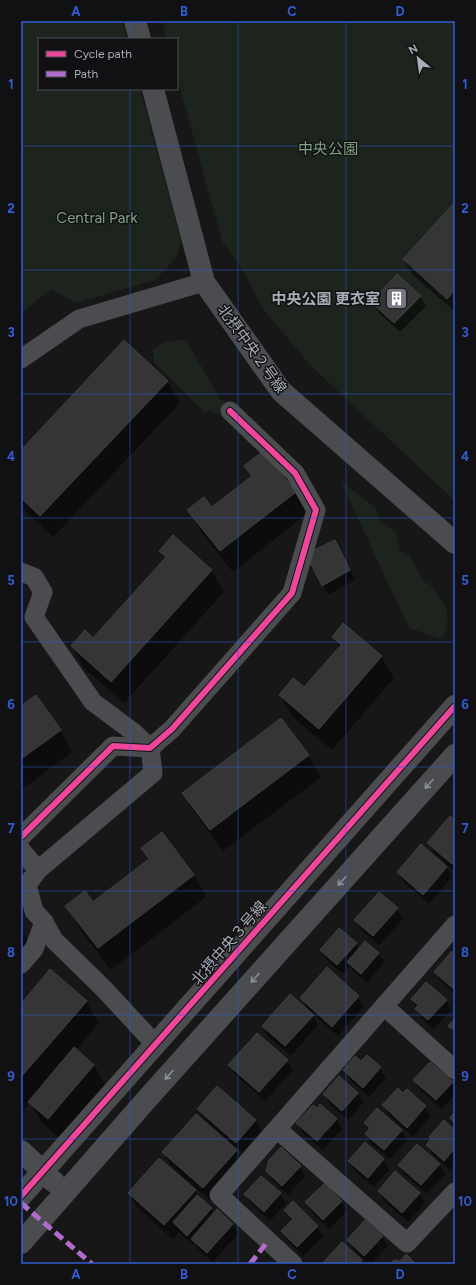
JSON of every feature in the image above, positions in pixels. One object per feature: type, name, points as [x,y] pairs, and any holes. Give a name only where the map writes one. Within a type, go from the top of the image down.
[{"type":"street","points":[[135,21],[140,38]]},
{"type":"street","name":"北摂中央２号線","points":[[153,90],[204,282],[281,391],[455,543]]},
{"type":"street","points":[[21,359],[79,319],[204,282]]},
{"type":"street","points":[[21,837],[113,746],[150,748],[172,729],[292,593],[316,510],[295,473],[230,411]]},
{"type":"street","points":[[21,572],[34,577],[43,592],[34,617],[93,702],[132,731],[150,748],[153,773],[38,870],[27,885],[34,911],[44,922],[54,940],[104,989],[156,1046]]},
{"type":"street","name":"北摂中央３号線","points":[[21,1196],[156,1046],[455,706]]},
{"type":"street","points":[[21,1243],[158,1087],[455,755]]},
{"type":"street","points":[[21,850],[38,870]]},
{"type":"street","points":[[21,964],[34,949],[44,922]]},
{"type":"street","points":[[294,1264],[219,1195],[384,1006],[452,934]]},
{"type":"street","points":[[384,1006],[455,1070]]},
{"type":"street","points":[[276,1129],[407,1243],[455,1192]]},
{"type":"street","points":[[21,1151],[66,1192]]},
{"type":"green space","name":"Central Park","points":[[21,21],[122,21],[127,38],[38,38],[38,90],[140,90],[181,240],[177,257],[155,280],[76,303],[51,289],[21,313]]},
{"type":"green space","name":"中央公園","points":[[162,21],[455,21],[455,501],[310,365],[263,309],[243,270],[222,241],[178,81],[178,38],[167,38]]},
{"type":"green space","points":[[186,340],[220,399],[227,405],[217,414],[209,410],[205,413],[154,362],[153,349],[168,341]]},
{"type":"green space","points":[[341,482],[375,507],[379,520],[396,533],[400,550],[410,556],[425,584],[428,582],[446,608],[446,630],[442,639],[409,628]]},
{"type":"building","points":[[455,202],[455,290],[447,299],[403,259]]},
{"type":"building","name":"中央公園 更衣室","points":[[397,274],[421,296],[394,323],[371,302]]},
{"type":"building","points":[[124,340],[168,381],[40,516],[21,498],[21,450]]},
{"type":"building","points":[[263,451],[296,492],[220,551],[187,510],[204,497],[212,507],[252,476],[244,466]]},
{"type":"building","points":[[173,535],[212,570],[111,682],[71,646],[85,630],[93,638],[166,557],[159,551]]},
{"type":"building","points":[[335,540],[350,570],[322,586],[306,554]]},
{"type":"building","points":[[343,623],[382,656],[319,729],[279,695],[293,678],[304,687],[341,645],[332,637]]},
{"type":"building","points":[[36,695],[61,730],[21,759],[21,706]]},
{"type":"building","points":[[281,718],[309,755],[210,830],[182,793]]},
{"type":"building","points":[[450,816],[455,820],[455,860],[452,864],[427,843]]},
{"type":"building","points":[[162,832],[194,875],[98,948],[65,906],[85,891],[93,902],[149,859],[141,848]]},
{"type":"building","points":[[421,844],[447,867],[423,895],[397,872]]},
{"type":"building","points":[[379,892],[398,908],[373,936],[354,920]]},
{"type":"building","points":[[339,928],[357,943],[337,965],[320,950]]},
{"type":"building","points":[[365,941],[379,953],[361,974],[347,962]]},
{"type":"building","points":[[452,951],[455,954],[455,990],[434,972]]},
{"type":"building","points":[[327,967],[359,996],[332,1027],[300,998]]},
{"type":"building","points":[[50,969],[87,1001],[21,1077],[21,1004]]},
{"type":"building","points":[[426,982],[447,1000],[428,1020],[415,1009],[418,1005],[411,999]]},
{"type":"building","points":[[290,994],[314,1015],[285,1046],[262,1026]]},
{"type":"building","points":[[455,1018],[455,1031],[448,1026]]},
{"type":"building","points":[[257,1033],[288,1060],[259,1092],[228,1065]]},
{"type":"building","points":[[74,1047],[94,1065],[48,1119],[28,1102]]},
{"type":"building","points":[[367,1055],[381,1067],[363,1088],[343,1070],[355,1056],[361,1061]]},
{"type":"building","points":[[430,1062],[453,1082],[436,1100],[413,1080]]},
{"type":"building","points":[[339,1076],[358,1093],[342,1111],[323,1094]]},
{"type":"building","points":[[217,1086],[256,1120],[236,1143],[197,1109]]},
{"type":"building","points":[[398,1088],[403,1093],[407,1089],[426,1106],[407,1128],[382,1105]]},
{"type":"building","points":[[320,1104],[337,1119],[317,1141],[296,1123],[313,1105],[317,1108]]},
{"type":"building","points":[[377,1108],[402,1130],[384,1150],[365,1134],[370,1128],[364,1123]]},
{"type":"building","points":[[455,1112],[455,1123],[450,1118]]},
{"type":"building","points":[[196,1114],[237,1150],[203,1188],[162,1152]]},
{"type":"building","points":[[444,1120],[455,1130],[455,1148],[444,1161],[426,1145],[431,1139],[429,1137]]},
{"type":"building","points":[[365,1142],[384,1159],[368,1178],[348,1161]]},
{"type":"building","points":[[417,1144],[440,1164],[421,1185],[398,1165]]},
{"type":"building","points":[[281,1147],[301,1166],[282,1186],[266,1171],[269,1160]]},
{"type":"building","points":[[159,1158],[196,1190],[164,1225],[128,1193]]},
{"type":"building","points":[[395,1171],[420,1193],[402,1213],[378,1191]]},
{"type":"building","points":[[261,1176],[281,1193],[264,1212],[244,1194]]},
{"type":"building","points":[[325,1183],[342,1201],[323,1220],[305,1202]]},
{"type":"building","points":[[197,1195],[212,1208],[187,1236],[173,1222]]},
{"type":"building","points":[[293,1201],[318,1226],[297,1247],[281,1231],[293,1219],[284,1210]]},
{"type":"building","points":[[217,1209],[233,1224],[207,1253],[191,1239]]},
{"type":"building","points":[[365,1220],[383,1236],[364,1256],[347,1240]]},
{"type":"building","points":[[342,1242],[362,1260],[358,1264],[322,1264]]},
{"type":"building","points":[[406,1254],[416,1264],[390,1264],[394,1260],[400,1261]]},
{"type":"marked path","points":[[21,1203],[92,1264]]},
{"type":"marked path","points":[[250,1264],[268,1241]]},
{"type":"cycle path","points":[[21,837],[113,746],[150,748],[172,729],[292,593],[316,510],[295,473],[230,411]]},
{"type":"cycle path","points":[[21,1196],[455,706]]},
{"type":"place","name":"中央公園 更衣室","points":[[396,299]]}]
